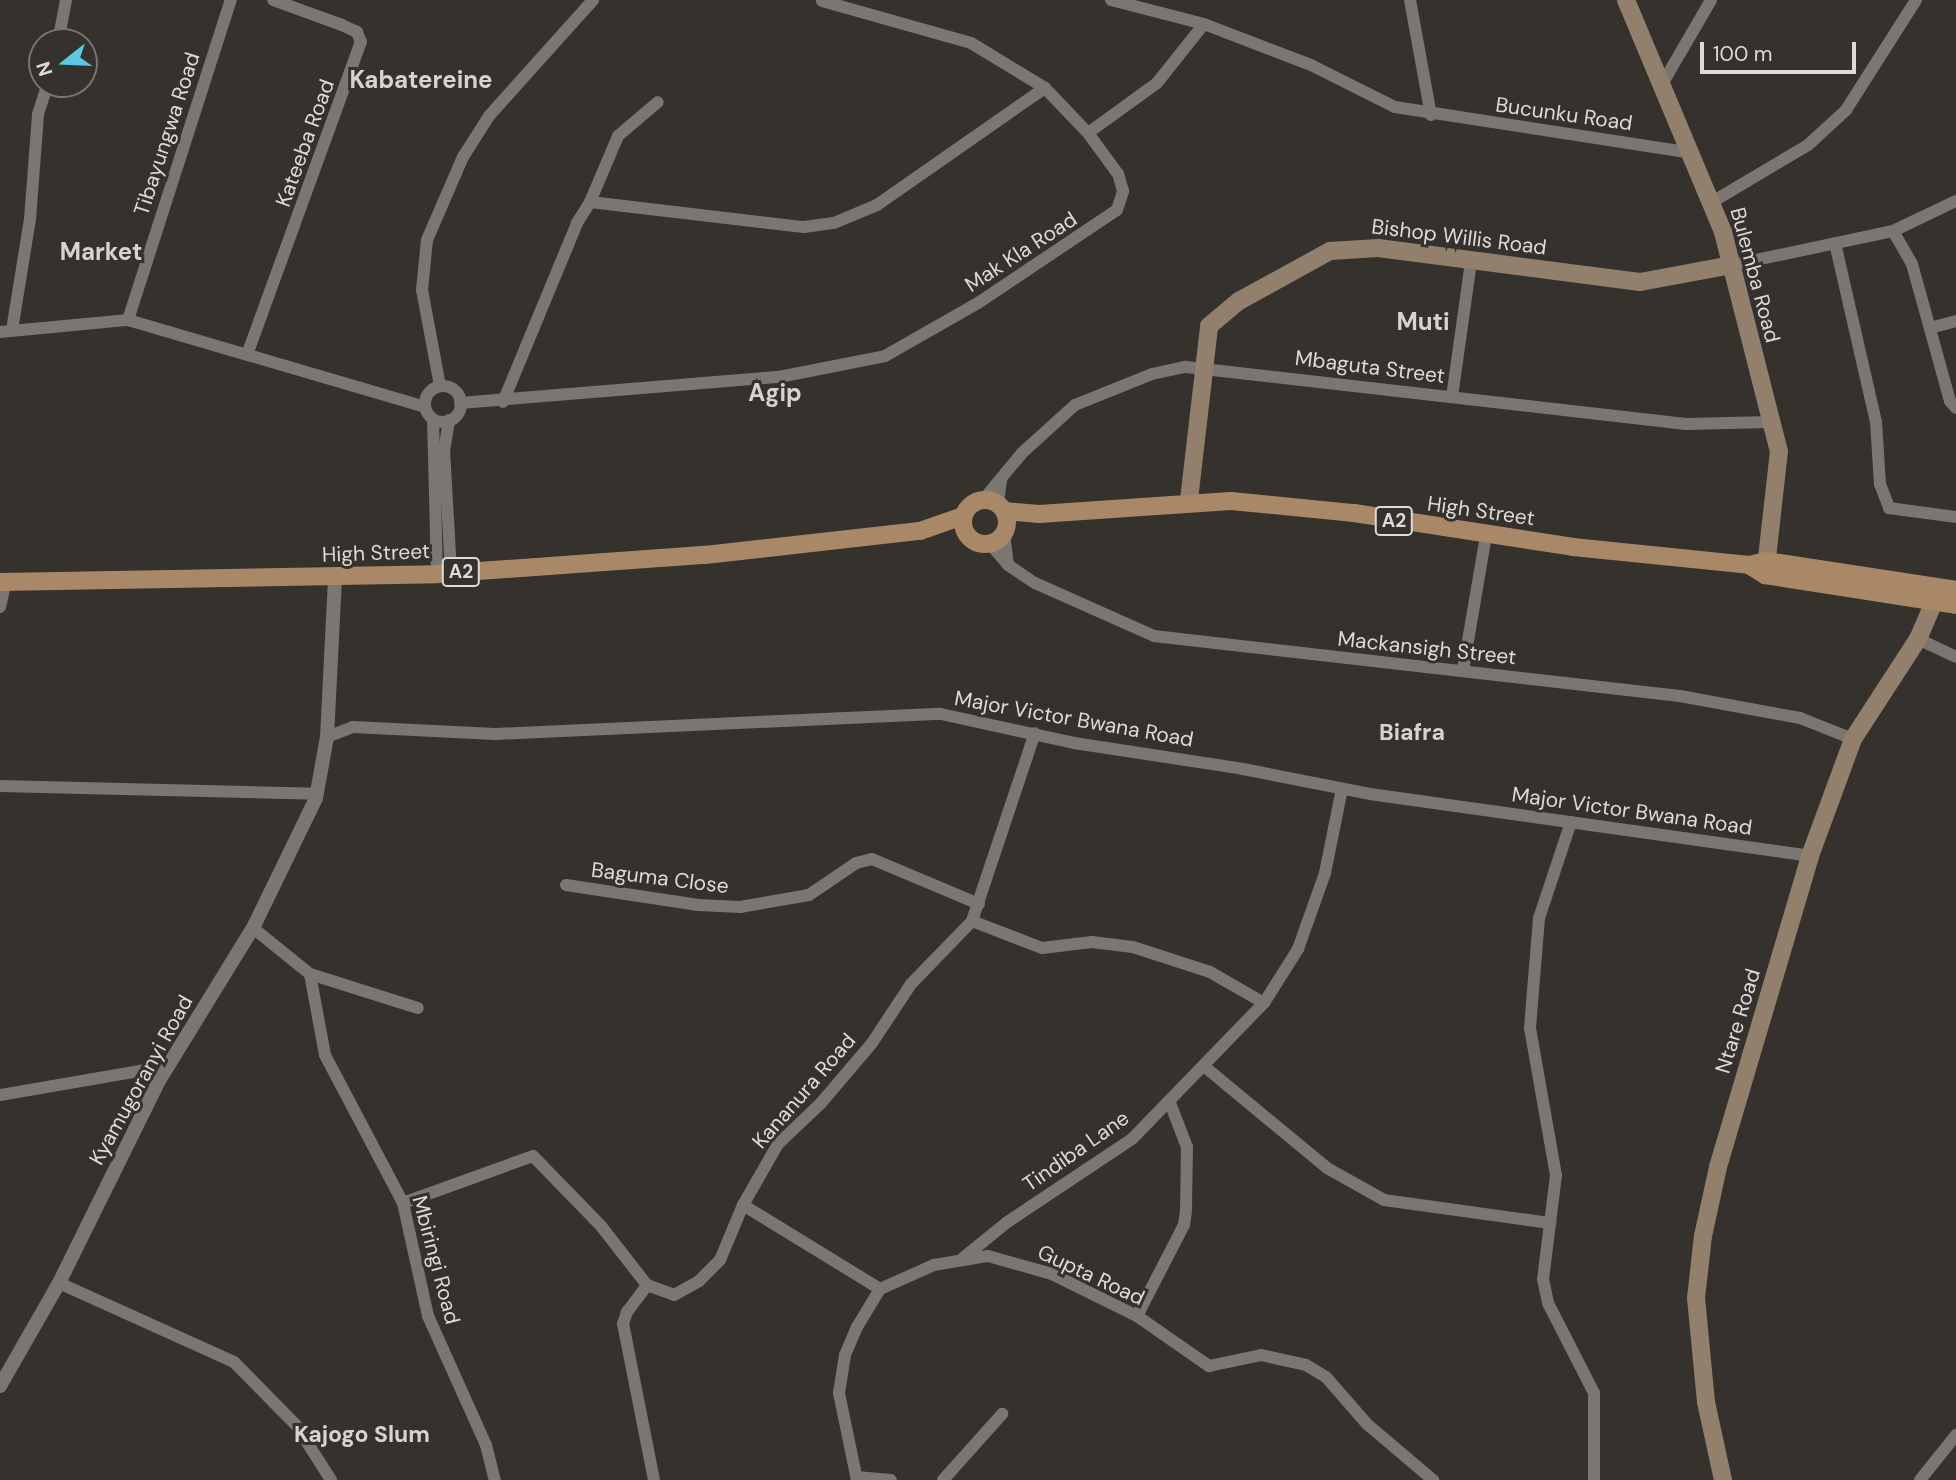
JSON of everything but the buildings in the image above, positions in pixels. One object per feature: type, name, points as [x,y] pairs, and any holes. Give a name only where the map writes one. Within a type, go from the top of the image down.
[{"type":"main road","name":"Bulemba Road","points":[[1626,0],[1712,202],[1732,265],[1771,422],[1780,467],[1766,568]]},
{"type":"main road","name":"Bishop Willis Road","points":[[1189,500],[1201,365],[1213,320],[1331,251],[1378,248],[1640,282],[1732,265]]},
{"type":"main road","name":"High Street","points":[[998,520],[1189,500],[1354,513],[1486,536],[1749,565],[1956,605]]},
{"type":"main road","name":"A2","points":[[963,516],[971,505],[998,520],[971,540]]},
{"type":"main road","name":"High Street","points":[[3,582],[444,574],[705,555],[920,531],[963,516]]},
{"type":"main road","points":[[963,516],[971,540]]},
{"type":"main road","name":"High Street","points":[[920,531],[971,540]]},
{"type":"main road","name":"High Street","points":[[1766,568],[1956,590]]},
{"type":"main road","name":"Ntare Road","points":[[1723,1480],[1706,1402],[1696,1298],[1703,1236],[1718,1167],[1810,856],[1853,739],[1918,639],[1934,602]]},
{"type":"street","points":[[60,28],[64,0]]},
{"type":"street","name":"Tibayungwa Road","points":[[128,320],[231,0]]},
{"type":"street","name":"Kateeba Road","points":[[248,352],[361,41],[357,32],[342,25],[273,0]]},
{"type":"street","points":[[440,386],[422,290],[427,240],[463,157],[489,116],[593,0]]},
{"type":"street","name":"Mak Kla Road","points":[[460,403],[503,402],[779,377],[885,356],[978,303],[1117,210],[1123,191],[1118,174],[1088,133],[1045,88],[971,43],[822,0]]},
{"type":"street","points":[[1111,0],[1205,24],[1311,65],[1395,107],[1431,115],[1410,0]]},
{"type":"street","points":[[1661,86],[1711,0]]},
{"type":"street","points":[[1712,202],[1808,145],[1846,110],[1916,0]]},
{"type":"street","points":[[1088,133],[1157,83],[1205,24]]},
{"type":"street","points":[[590,202],[804,227],[834,223],[877,205],[1045,88]]},
{"type":"street","points":[[43,98],[38,114],[30,219],[6,331],[128,320],[248,352],[425,407],[433,419],[444,574]]},
{"type":"street","points":[[503,402],[577,223],[590,202],[618,136],[658,102]]},
{"type":"street","name":"Bucunku Road","points":[[1431,115],[1692,153]]},
{"type":"street","points":[[1732,265],[1893,231],[1956,201]]},
{"type":"street","points":[[1893,231],[1912,264],[1956,408]]},
{"type":"street","points":[[1835,243],[1876,422],[1880,484],[1889,508],[1956,517]]},
{"type":"street","points":[[1452,397],[1471,262]]},
{"type":"street","points":[[1930,328],[1956,321]]},
{"type":"street","name":"Mbaguta Street","points":[[998,520],[1001,479],[1048,427],[1094,394],[1152,374],[1201,365],[1686,424],[1771,422]]},
{"type":"street","points":[[425,407],[428,393],[440,386],[454,390],[460,403],[449,420],[444,450],[444,574]]},
{"type":"street","points":[[433,419],[449,420]]},
{"type":"street","name":"Mackansigh Street","points":[[998,520],[1008,565],[1089,611],[1154,636],[1463,670],[1720,703],[1800,718],[1853,739]]},
{"type":"street","points":[[1463,670],[1486,536]]},
{"type":"street","name":"Kyamugoranyi Road","points":[[0,1386],[59,1283],[168,1066],[253,928],[317,794],[327,737],[335,578]]},
{"type":"street","points":[[0,607],[3,582]]},
{"type":"street","points":[[1918,639],[1956,657]]},
{"type":"street","name":"Major Victor Bwana Road","points":[[327,737],[353,727],[495,734],[941,714],[1342,789],[1810,856]]},
{"type":"street","name":"Kananura Road","points":[[647,1285],[674,1295],[699,1281],[720,1260],[743,1205],[778,1144],[821,1103],[872,1043],[911,985],[972,921],[1035,733]]},
{"type":"street","points":[[0,786],[317,794]]},
{"type":"street","name":"Tindiba Lane","points":[[962,1259],[1006,1223],[1132,1139],[1205,1067],[1264,1003],[1298,949],[1325,873],[1342,789]]},
{"type":"street","points":[[1571,822],[1539,918],[1532,968],[1530,1028],[1556,1175],[1543,1279],[1548,1303],[1594,1393],[1594,1480]]},
{"type":"street","name":"Baguma Close","points":[[566,885],[740,907],[809,895],[856,863],[872,859],[979,904]]},
{"type":"street","points":[[972,921],[1042,948],[1092,942],[1133,947],[1210,972],[1264,1003]]},
{"type":"street","points":[[253,928],[310,974],[418,1008]]},
{"type":"street","name":"Mbiringi Road","points":[[310,974],[325,1055],[404,1203],[428,1316],[486,1445],[495,1480]]},
{"type":"street","points":[[0,1095],[168,1066]]},
{"type":"street","points":[[1205,1067],[1326,1168],[1384,1200],[1550,1223]]},
{"type":"street","points":[[1137,1316],[1184,1225],[1187,1147],[1170,1103]]},
{"type":"street","points":[[404,1203],[533,1156],[601,1226],[647,1285],[623,1324],[654,1480]]},
{"type":"street","points":[[743,1205],[880,1289],[845,1354],[839,1393],[856,1479],[891,1480]]},
{"type":"street","name":"Gupta Road","points":[[880,1289],[934,1265],[962,1259],[1012,1259],[1052,1274],[1137,1316],[1209,1366],[1262,1355],[1306,1365],[1326,1377],[1367,1424],[1433,1480]]},
{"type":"street","points":[[59,1283],[234,1362],[300,1431],[331,1480]]},
{"type":"street","points":[[943,1480],[1002,1414]]},
{"type":"street","points":[[1920,1480],[1956,1436]]},
{"type":"district","name":"Kabatereine","points":[[421,80]]},
{"type":"district","name":"Market","points":[[101,252]]},
{"type":"district","name":"Muti","points":[[1423,322]]},
{"type":"district","name":"Agip","points":[[775,393]]},
{"type":"district","name":"Biafra","points":[[1412,732]]},
{"type":"district","name":"Kajogo Slum","points":[[362,1434]]}]
